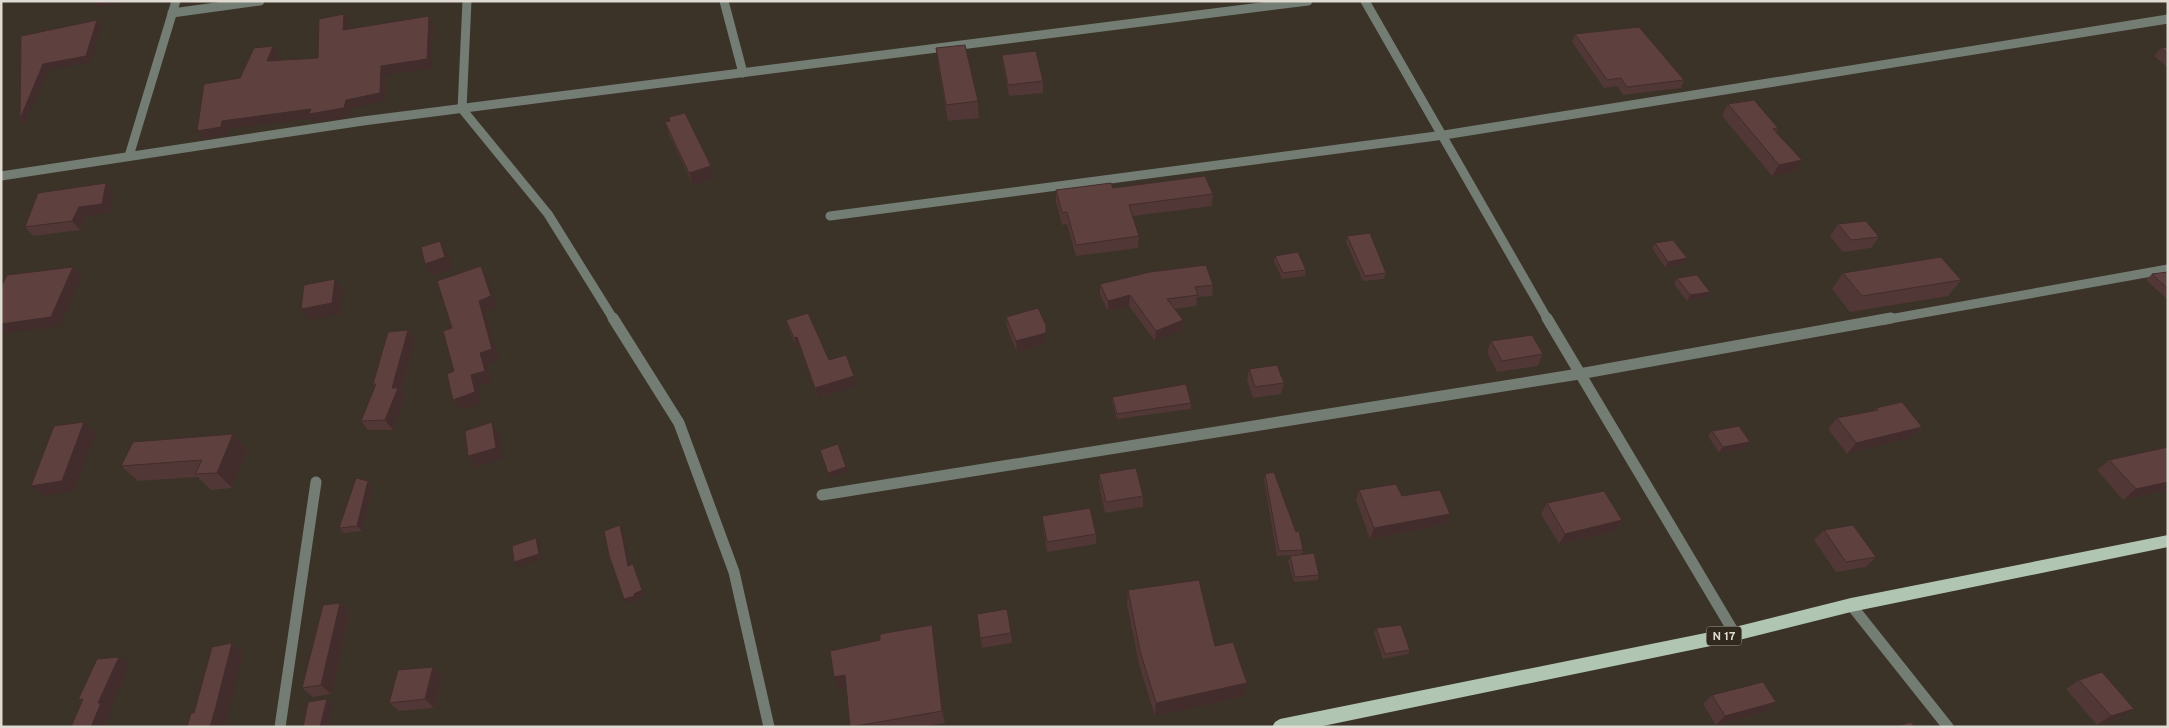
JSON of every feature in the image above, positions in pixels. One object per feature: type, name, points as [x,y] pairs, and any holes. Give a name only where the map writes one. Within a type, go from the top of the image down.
[{"type":"main road","name":"N 17","points":[[1280,727],[1736,634],[1851,605],[2168,541]]},
{"type":"street","points":[[129,156],[176,1]]},
{"type":"street","points":[[172,13],[260,1]]},
{"type":"street","points":[[467,1],[462,108],[548,214],[679,423],[734,572],[769,727]]},
{"type":"street","points":[[724,1],[743,73]]},
{"type":"street","points":[[1,176],[363,121],[1308,1]]},
{"type":"street","points":[[1366,1],[1579,374],[1736,634]]},
{"type":"street","points":[[830,216],[1444,135],[2168,19]]},
{"type":"street","points":[[822,495],[1579,374],[2168,269]]},
{"type":"street","points":[[280,727],[316,482]]},
{"type":"street","points":[[1851,605],[1948,727]]},
{"type":"building","points":[[344,14],[343,30],[429,16],[427,59],[381,66],[380,93],[346,100],[344,108],[309,114],[311,109],[222,121],[221,127],[197,131],[204,84],[240,78],[254,48],[273,46],[267,61],[318,58],[319,19]]},
{"type":"building","points":[[97,20],[86,56],[43,64],[20,119],[21,36]]},
{"type":"building","points":[[1639,27],[1684,80],[1627,87],[1621,78],[1607,80],[1575,34]]},
{"type":"building","points":[[965,45],[978,101],[946,105],[936,48]]},
{"type":"building","points":[[2168,47],[2168,54],[2161,48]]},
{"type":"building","points":[[1036,51],[1043,81],[1008,85],[1002,55]]},
{"type":"building","points":[[1754,100],[1778,128],[1773,129],[1802,160],[1779,165],[1728,104]]},
{"type":"building","points":[[685,113],[711,166],[689,173],[665,122],[670,121],[669,117]]},
{"type":"building","points":[[1205,176],[1213,194],[1129,205],[1139,236],[1076,245],[1067,212],[1062,213],[1056,190],[1111,183],[1113,188]]},
{"type":"building","points":[[106,183],[102,204],[79,207],[72,221],[25,227],[38,193]]},
{"type":"building","points":[[1866,221],[1879,237],[1851,240],[1838,224]]},
{"type":"building","points":[[1370,233],[1386,273],[1365,276],[1347,236]]},
{"type":"building","points":[[1673,240],[1687,258],[1668,262],[1655,243]]},
{"type":"building","points":[[440,241],[445,257],[425,264],[421,247]]},
{"type":"building","points":[[1298,252],[1306,270],[1283,273],[1275,256]]},
{"type":"building","points":[[1941,257],[1961,280],[1862,296],[1843,273]]},
{"type":"building","points":[[1206,265],[1213,285],[1195,287],[1198,295],[1167,299],[1183,320],[1156,331],[1130,295],[1108,301],[1100,284],[1150,272]]},
{"type":"building","points":[[481,266],[491,296],[479,301],[492,349],[480,353],[485,371],[471,375],[475,392],[453,400],[447,374],[454,371],[443,331],[452,328],[437,281]]},
{"type":"building","points":[[73,267],[51,317],[1,324],[1,287],[7,275]]},
{"type":"building","points":[[2168,272],[2168,289],[2152,274]]},
{"type":"building","points":[[1697,275],[1710,292],[1690,295],[1677,278]]},
{"type":"building","points":[[335,279],[332,303],[301,309],[304,285]]},
{"type":"building","points":[[1038,308],[1046,325],[1046,333],[1016,341],[1006,317]]},
{"type":"building","points":[[808,313],[829,360],[846,355],[854,376],[815,388],[797,337],[794,338],[786,320]]},
{"type":"building","points":[[408,330],[392,388],[398,388],[385,420],[361,421],[376,384],[373,384],[388,332]]},
{"type":"building","points":[[1532,335],[1543,354],[1502,361],[1491,341]]},
{"type":"building","points":[[1277,365],[1284,383],[1255,387],[1249,369]]},
{"type":"building","points":[[1186,384],[1191,403],[1117,414],[1112,397]]},
{"type":"building","points":[[1902,402],[1922,427],[1856,443],[1837,418],[1878,410],[1876,408]]},
{"type":"building","points":[[84,422],[62,481],[31,486],[54,426]]},
{"type":"building","points":[[492,422],[496,448],[468,456],[465,431]]},
{"type":"building","points":[[1739,426],[1750,442],[1723,447],[1712,431]]},
{"type":"building","points":[[233,434],[217,473],[195,474],[202,460],[121,466],[133,442]]},
{"type":"building","points":[[838,444],[846,467],[828,473],[820,450]]},
{"type":"building","points":[[2168,447],[2168,482],[2136,489],[2109,460]]},
{"type":"building","points":[[1136,468],[1143,496],[1106,502],[1099,474]]},
{"type":"building","points":[[1274,472],[1296,532],[1299,531],[1303,550],[1279,551],[1265,474]]},
{"type":"building","points":[[356,478],[368,481],[357,526],[339,528]]},
{"type":"building","points":[[1396,484],[1402,496],[1440,490],[1450,514],[1374,528],[1359,490]]},
{"type":"building","points":[[1604,491],[1622,520],[1565,534],[1547,503]]},
{"type":"building","points":[[1090,508],[1096,534],[1047,542],[1042,516]]},
{"type":"building","points":[[620,525],[628,566],[633,564],[642,590],[634,594],[635,596],[624,599],[609,555],[604,531]]},
{"type":"building","points":[[1853,525],[1876,557],[1846,562],[1824,530]]},
{"type":"building","points":[[536,538],[539,554],[514,562],[512,546]]},
{"type":"building","points":[[1314,553],[1319,575],[1295,577],[1290,556]]},
{"type":"building","points":[[1199,580],[1215,646],[1233,642],[1247,683],[1156,703],[1140,651],[1128,590]]},
{"type":"building","points":[[340,603],[321,685],[302,688],[323,605]]},
{"type":"building","points":[[1007,609],[1011,633],[980,638],[977,614]]},
{"type":"building","points":[[932,625],[942,711],[850,727],[845,675],[834,677],[830,651],[880,640],[880,634]]},
{"type":"building","points":[[1401,625],[1410,650],[1385,654],[1376,628]]},
{"type":"building","points":[[232,643],[210,727],[187,727],[191,713],[194,713],[212,647]]},
{"type":"building","points":[[119,657],[98,703],[101,703],[91,727],[71,727],[83,699],[78,700],[97,659]]},
{"type":"building","points":[[433,667],[425,699],[389,703],[398,670]]},
{"type":"building","points":[[2102,672],[2134,709],[2111,716],[2079,680]]},
{"type":"building","points":[[1763,682],[1776,702],[1725,716],[1712,695]]},
{"type":"building","points":[[327,699],[320,727],[303,727],[308,702]]},
{"type":"building","points":[[1911,722],[1915,727],[1895,727]]}]
